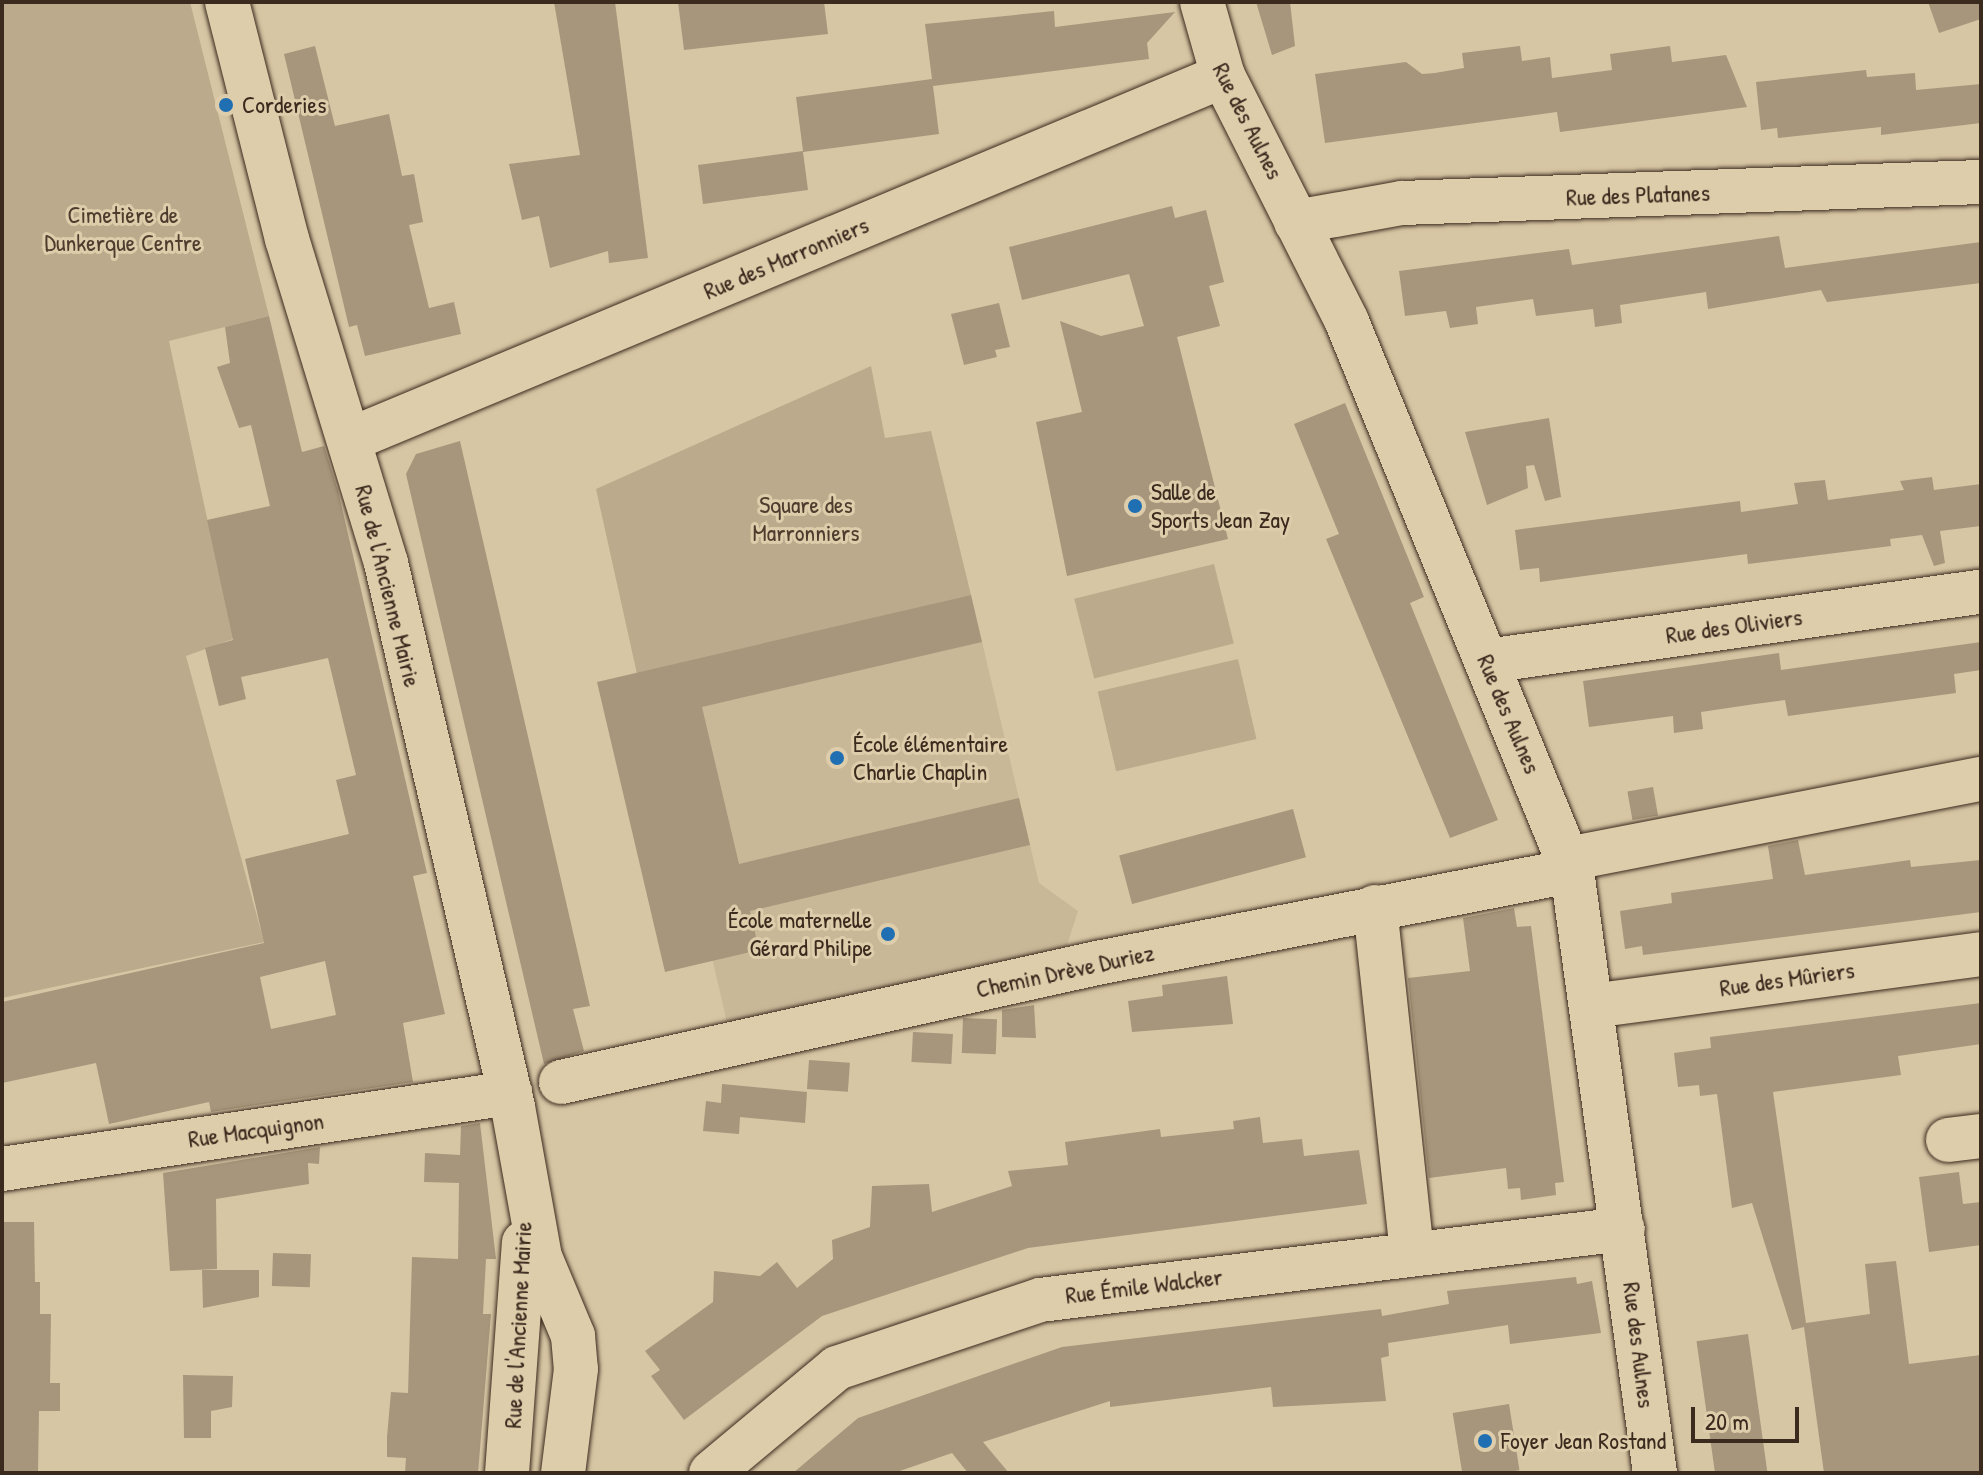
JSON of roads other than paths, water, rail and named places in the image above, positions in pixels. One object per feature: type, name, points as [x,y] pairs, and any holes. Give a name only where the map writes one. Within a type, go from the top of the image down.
[{"type":"street","name":"Rue de l'Ancienne Mairie","points":[[227,2],[287,239],[386,563],[510,1093],[540,1257],[573,1336],[576,1369],[563,1473]]},
{"type":"street","name":"Rue des Aulnes","points":[[1202,2],[1223,76],[1347,322],[1570,865],[1655,1473]]},
{"type":"street","name":"Rue des Marronniers","points":[[349,440],[1223,76]]},
{"type":"street","name":"Rue des Platanes","points":[[1296,222],[1402,203],[1981,182]]},
{"type":"street","name":"Rue des Oliviers","points":[[1487,661],[1981,592]]},
{"type":"street","name":"Chemin Drève Duriez","points":[[561,1082],[1981,779]]},
{"type":"street","points":[[1375,907],[1412,1253]]},
{"type":"street","name":"Rue des Mûriers","points":[[1592,1006],[1981,954]]},
{"type":"street","name":"Rue Macquignon","points":[[2,1169],[510,1093]]},
{"type":"street","name":"Rue de l'Ancienne Mairie","points":[[507,1473],[519,1367],[525,1176]]},
{"type":"street","name":"Rue Émile Walcker","points":[[711,1473],[837,1368],[1040,1300],[1623,1229]]},
{"type":"street","points":[[519,1367],[550,1348],[567,1355],[576,1369]]},
{"type":"place","name":"Corderies","points":[[226,105]]},
{"type":"place","name":"Salle de Sports Jean Zay","points":[[1135,506]]},
{"type":"place","name":"École élémentaire Charlie Chaplin","points":[[837,758]]},
{"type":"place","name":"École maternelle Gérard Philipe","points":[[888,934]]},
{"type":"place","name":"Foyer Jean Rostand","points":[[1485,1441]]},
{"type":"park label","name":"Cimetière de Dunkerque Centre","points":[[123,229]]},
{"type":"park label","name":"Square des Marronniers","points":[[806,519]]}]
